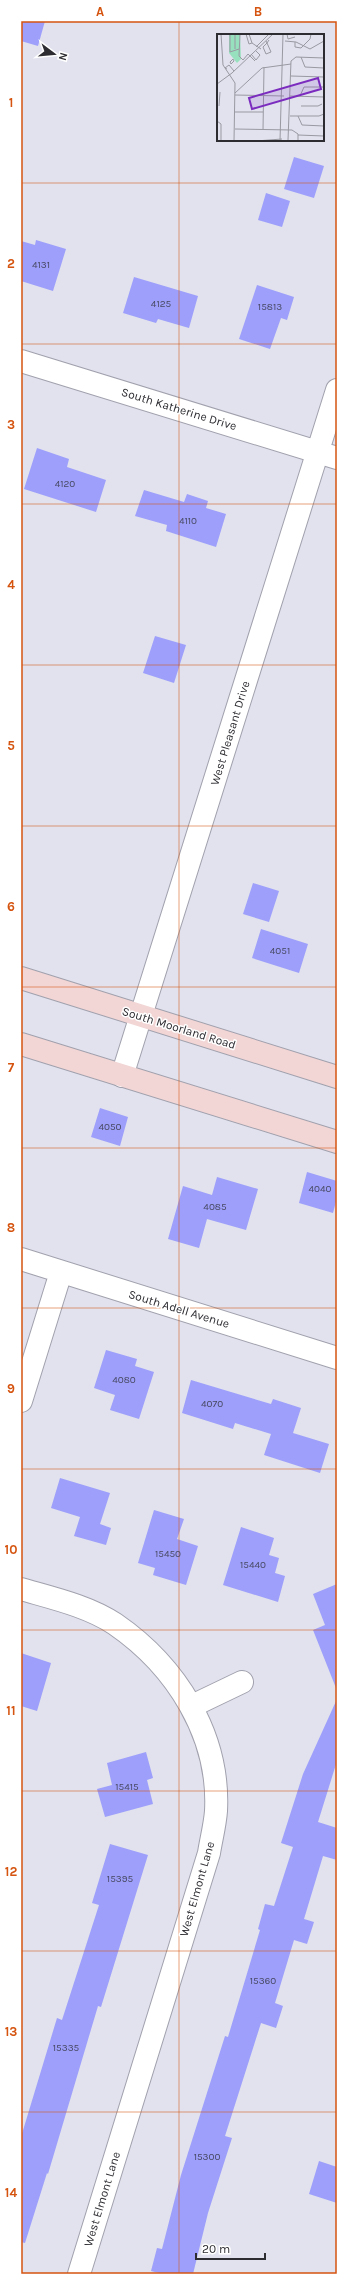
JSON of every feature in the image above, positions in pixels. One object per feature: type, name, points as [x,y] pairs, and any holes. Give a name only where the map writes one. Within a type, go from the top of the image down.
[{"type":"main road","name":"South Moorland Road","points":[[21,978],[337,1077]]},
{"type":"main road","points":[[21,1044],[337,1142]]},
{"type":"street","name":"South Katherine Drive","points":[[21,360],[328,455]]},
{"type":"street","name":"West Pleasant Drive","points":[[122,1076],[140,1016],[328,455],[337,390]]},
{"type":"street","name":"South Adell Avenue","points":[[21,1259],[337,1358]]},
{"type":"street","points":[[21,1401],[61,1272]]},
{"type":"street","name":"West Elmont Lane","points":[[21,1589],[58,1600],[114,1624],[159,1660],[178,1683],[192,1706],[208,1746],[214,1779],[216,1811],[209,1854],[79,2274]]},
{"type":"street","points":[[192,1706],[242,1682]]},
{"type":"building","points":[[21,21],[45,21],[38,46],[21,41]]},
{"type":"building","points":[[294,157],[324,166],[314,198],[284,189]]},
{"type":"building","points":[[266,193],[290,201],[282,227],[258,220]]},
{"type":"building","points":[[36,240],[66,249],[53,291],[21,281],[21,241],[35,245]]},
{"type":"building","points":[[134,277],[198,296],[189,328],[158,319],[156,323],[123,313]]},
{"type":"building","points":[[257,285],[294,297],[287,320],[281,318],[270,349],[239,339]]},
{"type":"building","points":[[37,448],[69,459],[67,467],[106,480],[96,512],[24,489]]},
{"type":"building","points":[[144,490],[184,502],[187,494],[208,501],[206,508],[226,514],[216,547],[166,531],[167,525],[135,516]]},
{"type":"building","points":[[155,636],[186,645],[174,683],[143,673]]},
{"type":"building","points":[[253,883],[279,891],[269,922],[243,914]]},
{"type":"building","points":[[261,929],[308,944],[299,973],[252,958]]},
{"type":"building","points":[[100,1108],[128,1117],[120,1146],[91,1137]]},
{"type":"building","points":[[307,1172],[337,1181],[337,1198],[333,1213],[299,1203]]},
{"type":"building","points":[[217,1177],[258,1189],[246,1230],[207,1219],[199,1248],[168,1239],[183,1186],[212,1195]]},
{"type":"building","points":[[106,1350],[137,1359],[135,1366],[154,1372],[139,1419],[110,1410],[115,1395],[94,1388]]},
{"type":"building","points":[[191,1380],[271,1404],[273,1399],[301,1408],[293,1433],[329,1444],[320,1473],[264,1455],[271,1434],[235,1423],[233,1429],[182,1413]]},
{"type":"building","points":[[60,1478],[110,1493],[100,1524],[111,1528],[106,1545],[74,1536],[80,1517],[51,1508]]},
{"type":"building","points":[[154,1510],[184,1519],[177,1539],[198,1546],[186,1585],[153,1575],[155,1568],[138,1563]]},
{"type":"building","points":[[241,1527],[274,1538],[269,1555],[279,1558],[275,1573],[285,1576],[278,1602],[223,1585]]},
{"type":"building","points":[[337,1584],[336,1688],[313,1630],[325,1625],[313,1594]]},
{"type":"building","points":[[21,1653],[51,1663],[37,1711],[21,1706]]},
{"type":"building","points":[[337,1699],[337,1761],[318,1822],[337,1828],[337,1860],[323,1856],[304,1919],[314,1922],[307,1944],[294,1940],[275,2003],[283,2006],[276,2028],[261,2023],[225,2136],[232,2138],[208,2213],[193,2274],[163,2274],[151,2271],[157,2248],[162,2249],[181,2175],[225,2036],[228,2037],[260,1930],[258,1929],[265,1904],[274,1906],[293,1847],[281,1843],[303,1774]]},
{"type":"building","points":[[146,1752],[153,1778],[147,1780],[153,1804],[105,1817],[97,1789],[112,1785],[107,1763]]},
{"type":"building","points":[[110,1844],[148,1855],[101,2007],[98,2006],[48,2174],[47,2173],[25,2243],[21,2242],[21,2137],[57,2018],[62,2020],[99,1905],[92,1903]]},
{"type":"building","points":[[319,2161],[337,2167],[337,2203],[309,2194]]}]
